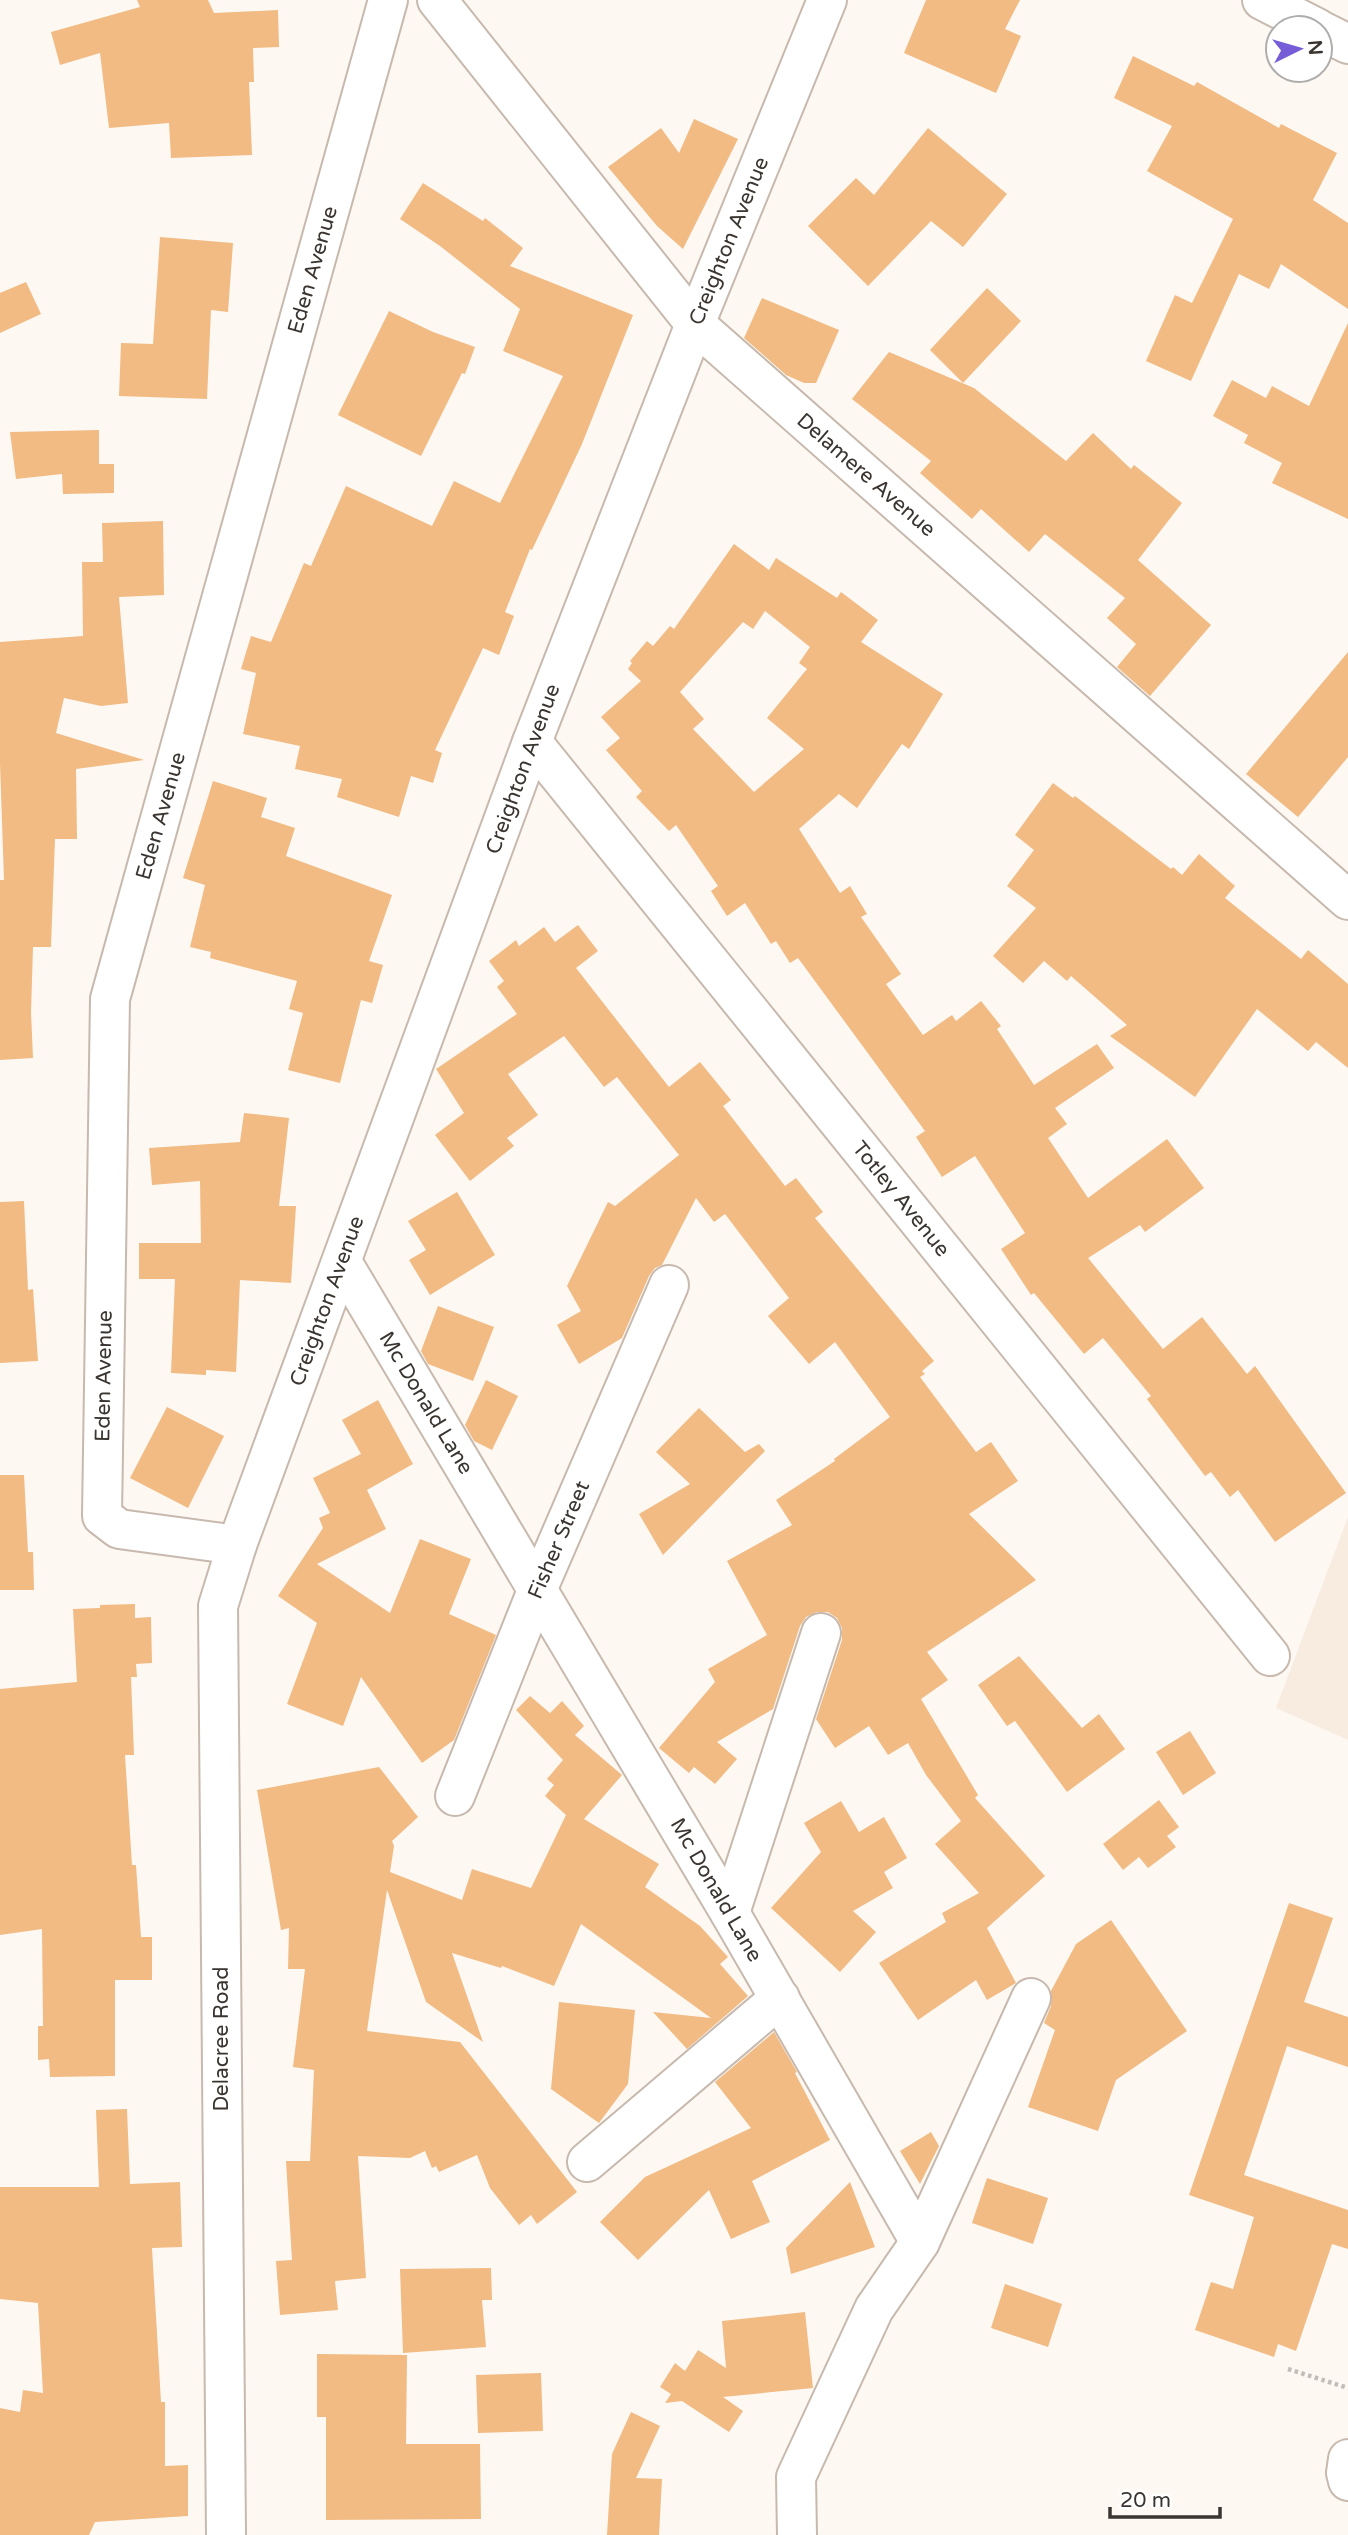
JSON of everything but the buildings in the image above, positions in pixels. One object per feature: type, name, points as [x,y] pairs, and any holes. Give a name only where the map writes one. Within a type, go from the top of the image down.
[{"type":"street","name":"Eden Avenue","points":[[237,1545],[119,1529],[102,1516],[110,999],[388,0]]},
{"type":"street","name":"Delamere Avenue","points":[[437,0],[695,324],[1348,900]]},
{"type":"street","name":"Creighton Avenue","points":[[237,1545],[532,742],[695,324],[827,0]]},
{"type":"street","points":[[1262,0],[1289,14]]},
{"type":"street","name":"Totley Avenue","points":[[532,742],[1270,1656]]},
{"type":"street","name":"Mc Donald Lane","points":[[342,1262],[730,1913],[920,2242]]},
{"type":"street","name":"Fisher Street","points":[[455,1796],[538,1588],[669,1285]]},
{"type":"street","name":"Delacree Road","points":[[226,2535],[218,1606],[237,1545]]},
{"type":"street","points":[[730,1913],[821,1633]]},
{"type":"street","points":[[587,2162],[780,1998]]},
{"type":"street","points":[[797,2535],[796,2477],[874,2309],[920,2242],[1031,1998]]},
{"type":"street","points":[[1348,2459],[1348,2482]]},
{"type":"path","points":[[1288,2369],[1348,2388]]},
{"type":"shaded area","points":[[1348,1517],[1348,1740],[1276,1708]]}]
